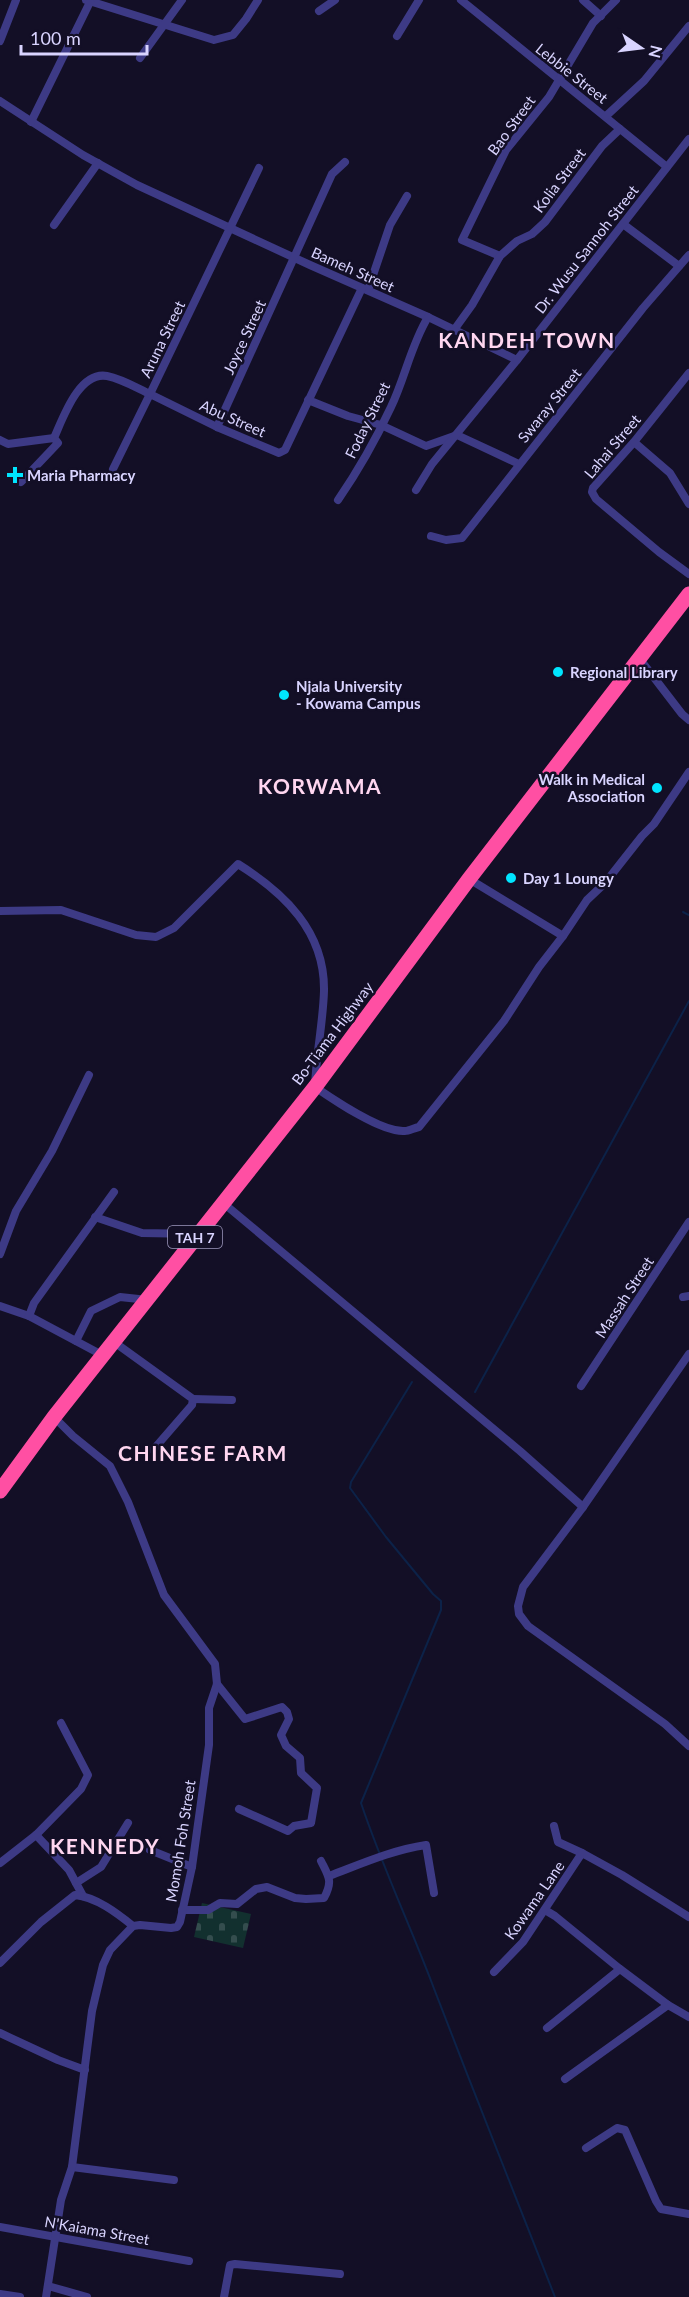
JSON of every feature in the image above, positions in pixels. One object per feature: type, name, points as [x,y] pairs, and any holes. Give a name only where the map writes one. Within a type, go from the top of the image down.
[{"type":"highway","name":"Bo-Tiama Highway","points":[[2,1485],[222,1202],[315,1087],[469,879],[689,594]]},
{"type":"street","points":[[0,41],[16,0]]},
{"type":"street","points":[[140,58],[182,0]]},
{"type":"street","points":[[32,122],[88,1],[214,40],[233,35],[246,20],[258,0]]},
{"type":"street","points":[[319,11],[335,0]]},
{"type":"street","points":[[397,36],[419,0]]},
{"type":"street","name":"Lebbie Street","points":[[461,0],[667,167]]},
{"type":"street","points":[[582,0],[601,16]]},
{"type":"street","name":"Bao Street","points":[[500,256],[462,240],[506,150],[549,97],[593,23],[616,0]]},
{"type":"street","points":[[606,116],[644,81],[689,26]]},
{"type":"street","name":"Bameh Street","points":[[0,101],[137,185],[429,317],[517,360]]},
{"type":"street","name":"Kolia Street","points":[[454,330],[472,305],[500,256],[545,222],[602,146],[620,129]]},
{"type":"street","name":"Dr. Wusu Sannoh Street","points":[[416,490],[432,464],[517,360],[689,139]]},
{"type":"street","name":"Joyce Street","points":[[217,427],[332,174],[345,162]]},
{"type":"street","points":[[54,225],[98,163]]},
{"type":"street","name":"Aruna Street","points":[[56,441],[66,410],[84,384],[94,376],[106,376],[150,394],[259,168]]},
{"type":"street","name":"Abu Street","points":[[150,394],[217,427],[279,453],[285,450],[365,289],[390,225],[407,196]]},
{"type":"street","points":[[622,224],[679,266]]},
{"type":"street","name":"Swaray Street","points":[[431,536],[446,540],[462,538],[519,464],[689,255]]},
{"type":"street","name":"Foday Street","points":[[338,500],[352,480],[392,406],[419,333],[429,317]]},
{"type":"street","name":"Lahai Street","points":[[689,374],[593,488],[593,495],[659,552],[689,574]]},
{"type":"street","points":[[113,469],[150,394]]},
{"type":"street","points":[[308,400],[348,416],[381,425],[426,446],[457,435],[519,464]]},
{"type":"street","points":[[0,440],[8,444],[56,441]]},
{"type":"street","points":[[21,482],[56,441]]},
{"type":"street","points":[[634,442],[670,473],[689,504]]},
{"type":"street","points":[[639,658],[689,720]]},
{"type":"street","points":[[0,911],[61,910],[136,935],[156,937],[174,928],[238,864],[262,879],[285,898],[309,930],[321,958],[324,990],[315,1087],[351,1111],[375,1123],[404,1132],[418,1127],[504,1021],[587,900],[605,883],[654,824],[689,772]]},
{"type":"street","points":[[469,879],[563,936]]},
{"type":"street","points":[[0,1254],[16,1211],[52,1151],[89,1075]]},
{"type":"street","points":[[29,1316],[34,1303],[114,1192]]},
{"type":"street","points":[[222,1202],[520,1451],[583,1507]]},
{"type":"street","points":[[94,1217],[142,1233],[197,1234]]},
{"type":"street","name":"Massah Street","points":[[581,1386],[689,1222]]},
{"type":"street","points":[[76,1341],[91,1311],[120,1297],[148,1300]]},
{"type":"street","points":[[0,1306],[29,1316],[104,1356]]},
{"type":"street","points":[[114,1342],[193,1399],[232,1400]]},
{"type":"street","points":[[689,1354],[583,1507],[523,1587],[518,1606],[519,1614],[528,1626],[656,1718],[689,1746]]},
{"type":"street","points":[[153,1450],[192,1406],[193,1399]]},
{"type":"street","points":[[54,1417],[110,1466],[128,1502],[164,1595],[214,1664],[217,1684],[245,1719],[282,1707],[287,1712],[289,1719],[280,1735],[286,1746],[300,1758],[301,1773],[317,1788],[311,1823],[294,1826],[288,1831],[239,1809]]},
{"type":"street","name":"Momoh Foh Street","points":[[133,1926],[171,1928],[177,1926],[192,1867],[210,1737],[209,1708],[217,1684]]},
{"type":"street","points":[[0,1863],[36,1836],[81,1789],[88,1775],[61,1723]]},
{"type":"street","points":[[76,1883],[101,1867],[128,1823]]},
{"type":"street","points":[[554,1826],[558,1842],[582,1853]]},
{"type":"street","points":[[36,1836],[69,1870],[83,1896]]},
{"type":"street","points":[[329,1876],[409,1847],[426,1845],[434,1893]]},
{"type":"street","points":[[150,1850],[192,1867]]},
{"type":"street","name":"Kowama Lane","points":[[494,1972],[524,1942],[582,1853],[689,1917]]},
{"type":"street","points":[[182,1910],[208,1910],[220,1903],[237,1904],[256,1889],[267,1887],[295,1898],[324,1898],[330,1887],[329,1876],[321,1861]]},
{"type":"street","points":[[0,1963],[40,1922],[75,1895],[83,1896],[117,1912],[133,1926],[110,1950],[103,1965],[92,2011],[72,2167],[61,2200],[46,2297]]},
{"type":"street","points":[[545,1910],[668,2005],[689,2017]]},
{"type":"street","points":[[547,2028],[620,1969]]},
{"type":"street","points":[[565,2079],[668,2005]]},
{"type":"street","points":[[0,2033],[85,2070]]},
{"type":"street","points":[[586,2148],[617,2127],[625,2130],[661,2209],[689,2214]]},
{"type":"street","points":[[72,2167],[174,2180]]},
{"type":"street","name":"N'Kaiama Street","points":[[0,2227],[189,2261]]},
{"type":"street","points":[[224,2297],[231,2265],[235,2264],[340,2274]]},
{"type":"street","points":[[48,2286],[87,2297]]},
{"type":"street","points":[[0,2294],[20,2297]]},
{"type":"green space","points":[[202,1903],[251,1914],[243,1948],[194,1937]]},
{"type":"waterway","points":[[683,912],[689,915]]},
{"type":"waterway","points":[[475,1392],[689,1001]]},
{"type":"waterway","points":[[412,1382],[351,1482],[350,1488],[386,1537],[441,1601],[441,1610],[361,1803],[555,2297]]},
{"type":"place","name":"Maria Pharmacy","points":[[15,475]]},
{"type":"place","name":"Regional Library","points":[[558,672]]},
{"type":"place","name":"Njala University - Kowama Campus","points":[[284,695]]},
{"type":"place","name":"Walk in Medical Association","points":[[657,788]]},
{"type":"place","name":"Day 1 Loungy","points":[[511,878]]},
{"type":"district","name":"KANDEH TOWN","points":[[527,339]]},
{"type":"district","name":"KORWAMA","points":[[320,785]]},
{"type":"district","name":"CHINESE FARM","points":[[203,1452]]},
{"type":"district","name":"KENNEDY","points":[[105,1845]]}]
